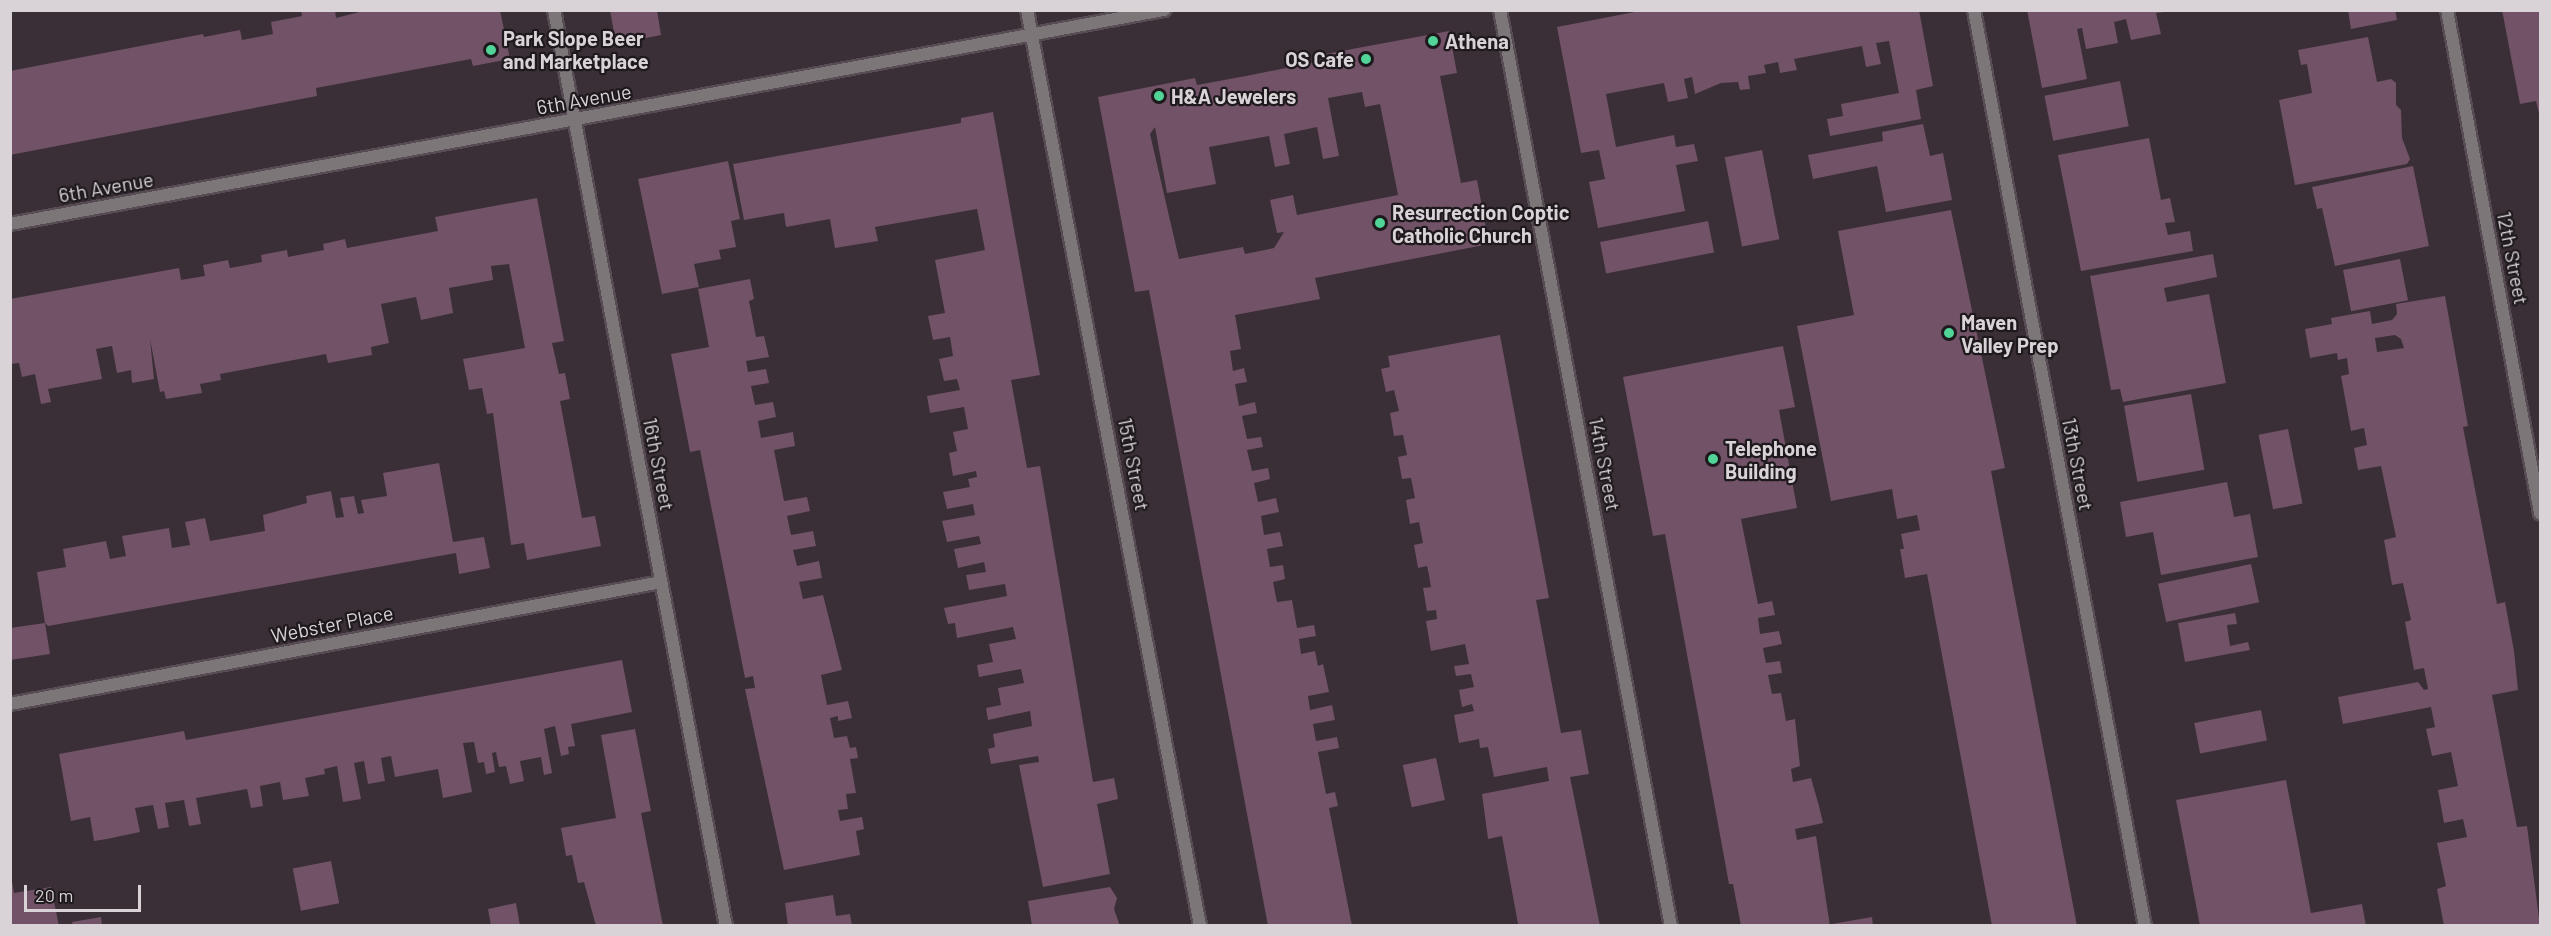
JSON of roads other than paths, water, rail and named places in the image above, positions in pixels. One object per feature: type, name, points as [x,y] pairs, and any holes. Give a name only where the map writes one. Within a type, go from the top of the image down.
[{"type":"street","name":"16th Street","points":[[555,10],[726,926]]},
{"type":"street","name":"15th Street","points":[[1028,10],[1200,926]]},
{"type":"street","name":"6th Avenue","points":[[10,224],[1164,10]]},
{"type":"street","name":"14th Street","points":[[1500,10],[1671,926]]},
{"type":"street","name":"13th Street","points":[[1974,10],[2145,926]]},
{"type":"street","name":"12th Street","points":[[2447,10],[2541,513]]},
{"type":"street","name":"Webster Place","points":[[10,704],[661,582]]},
{"type":"place","name":"Athena","points":[[1433,41]]},
{"type":"place","name":"Park Slope Beer and Marketplace","points":[[491,50]]},
{"type":"place","name":"OS Cafe","points":[[1366,59]]},
{"type":"place","name":"H&A Jewelers","points":[[1159,96]]},
{"type":"place","name":"Resurrection Coptic Catholic Church","points":[[1380,223]]},
{"type":"place","name":"Maven Valley Prep","points":[[1949,333]]},
{"type":"place","name":"Telephone Building","points":[[1713,459]]}]
